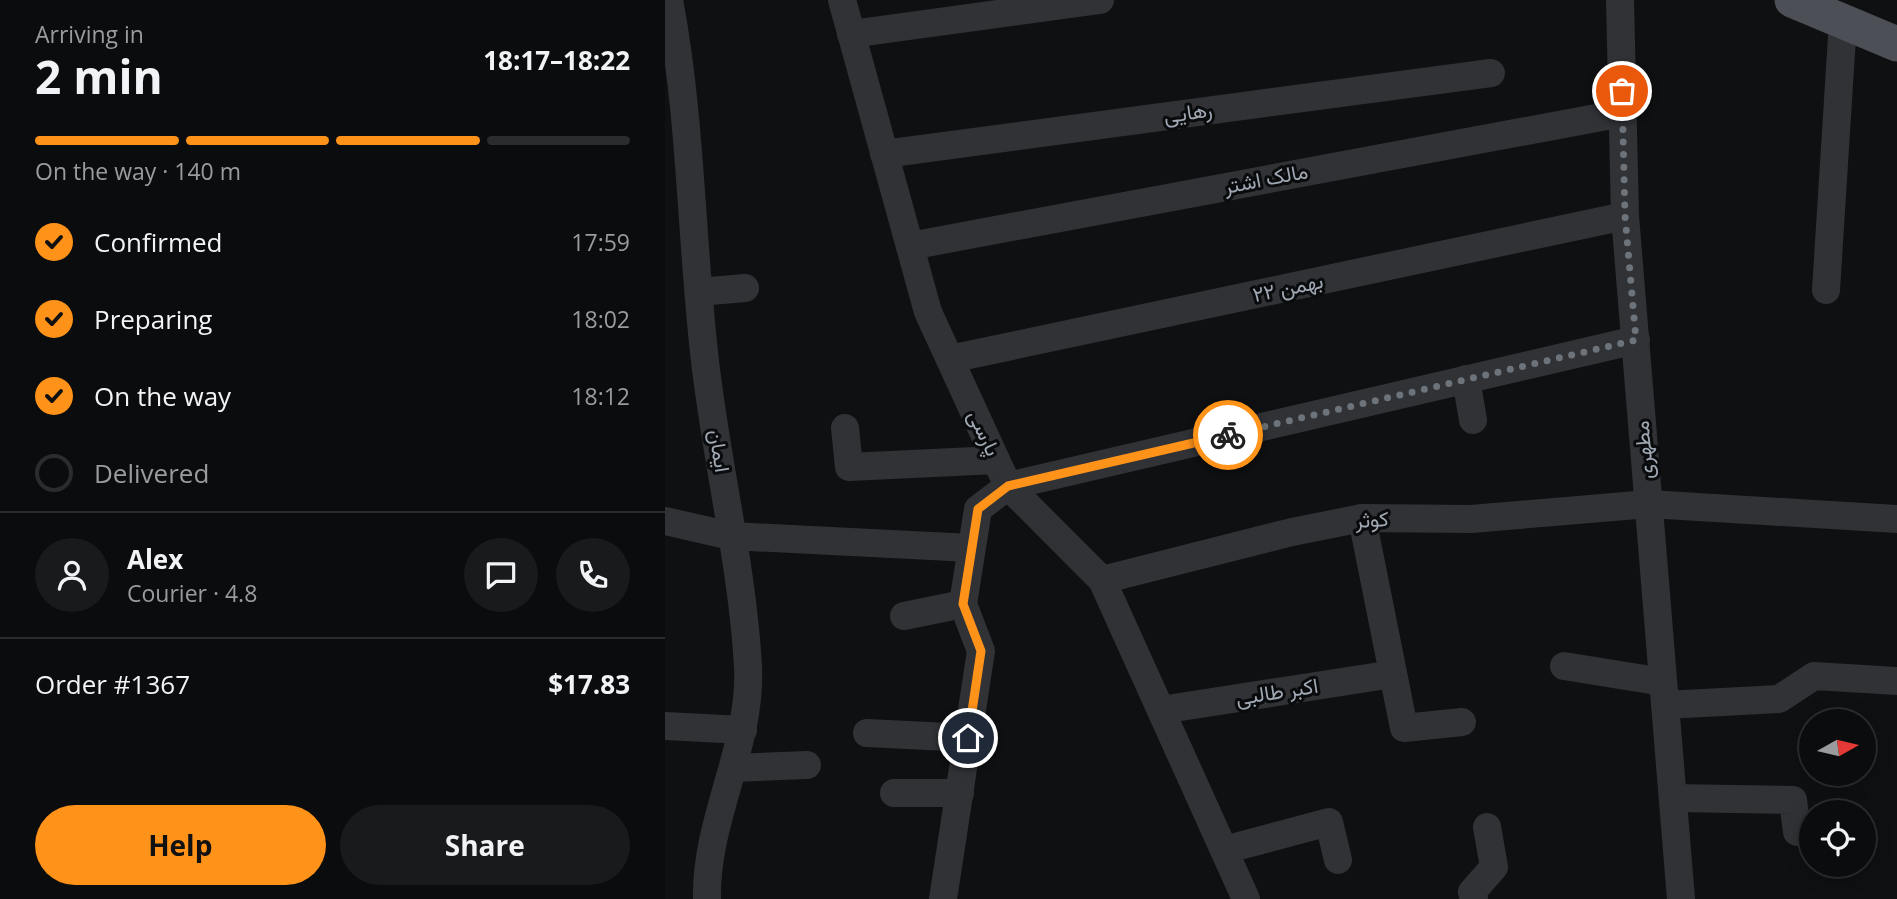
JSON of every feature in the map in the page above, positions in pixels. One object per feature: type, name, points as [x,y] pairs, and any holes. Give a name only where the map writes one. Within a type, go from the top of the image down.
[{"type":"main road","points":[[1793,0],[1897,44]]},
{"type":"street","name":"ایمان","points":[[669,0],[679,50],[704,354],[748,668],[743,730],[706,879],[707,899]]},
{"type":"street","name":"پارسی","points":[[842,0],[928,312],[1008,486],[1102,580],[1246,899]]},
{"type":"street","points":[[851,34],[1100,0]]},
{"type":"street","name":"مطهری","points":[[1620,0],[1625,216],[1681,899]]},
{"type":"street","points":[[1826,290],[1843,21]]},
{"type":"street","name":"رهایی","points":[[884,154],[1491,73]]},
{"type":"street","name":"مالک اشتر","points":[[910,246],[1623,113]]},
{"type":"street","name":"۲۲ بهمن","points":[[950,359],[1625,216]]},
{"type":"street","points":[[699,292],[745,288]]},
{"type":"street","points":[[943,899],[981,651],[963,604],[978,509],[1008,486],[1636,340]]},
{"type":"street","points":[[1466,379],[1473,420]]},
{"type":"street","points":[[845,428],[849,467],[996,460]]},
{"type":"street","name":"کوثر","points":[[1102,580],[1292,532],[1362,518],[1471,519],[1649,504],[1897,519]]},
{"type":"street","points":[[1362,518],[1404,728],[1462,722]]},
{"type":"street","points":[[665,521],[731,536],[971,548]]},
{"type":"street","points":[[904,616],[963,604]]},
{"type":"street","points":[[1565,666],[1664,693],[1779,699],[1814,676],[1897,681]]},
{"type":"street","name":"اکبر طالبی","points":[[1161,710],[1393,674]]},
{"type":"street","points":[[665,726],[743,730]]},
{"type":"street","points":[[867,733],[968,738]]},
{"type":"street","points":[[733,768],[807,765]]},
{"type":"street","points":[[894,793],[960,793]]},
{"type":"street","points":[[1673,798],[1793,800],[1797,832]]},
{"type":"street","points":[[1224,850],[1329,822],[1338,860]]},
{"type":"street","points":[[1474,899],[1472,892],[1494,867],[1487,827]]},
{"type":"way so far","points":[[1228,435],[1636,340],[1625,216],[1622,91]]},
{"type":"route","points":[[968,738],[981,651],[963,604],[978,509],[1008,486],[1228,435]]}]
